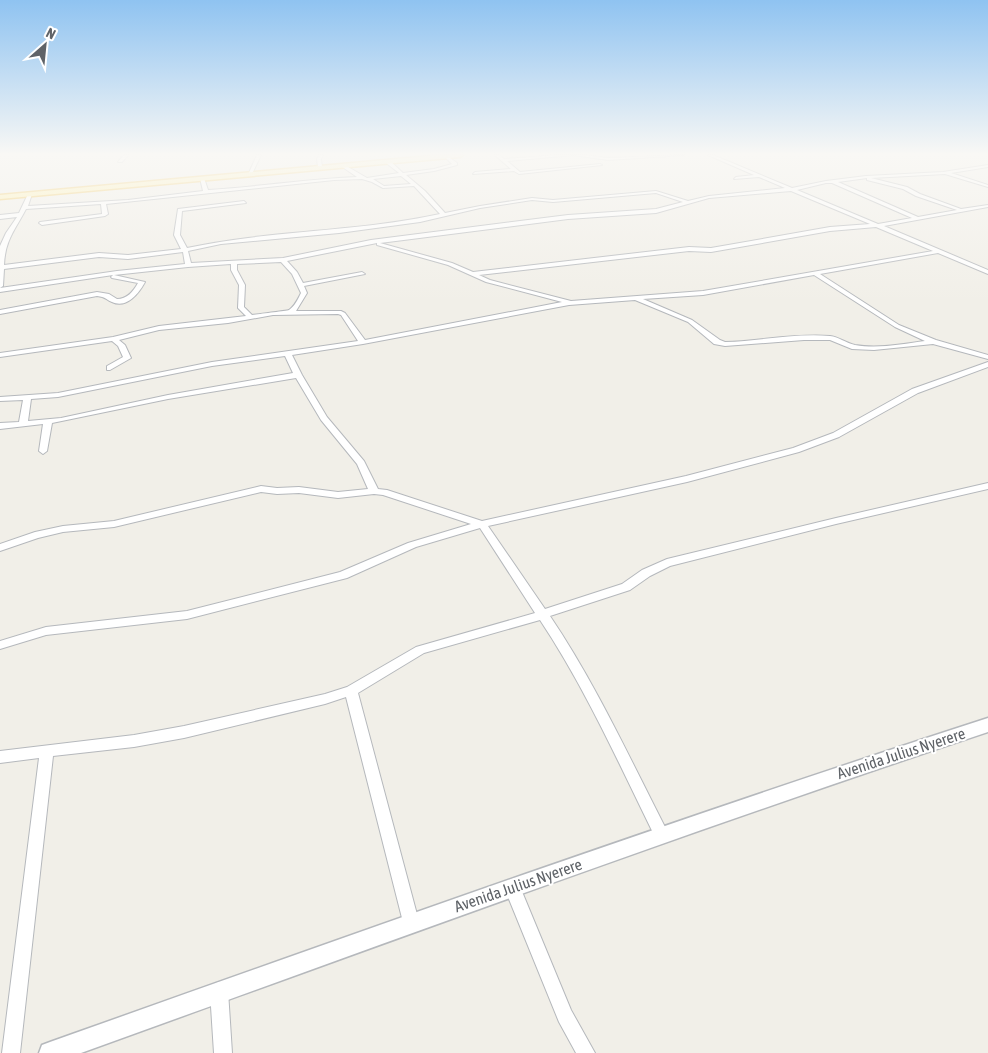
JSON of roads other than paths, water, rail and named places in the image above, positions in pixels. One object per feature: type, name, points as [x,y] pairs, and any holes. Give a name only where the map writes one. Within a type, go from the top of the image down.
[{"type":"street","points":[[0,286],[3,245],[27,204]]},
{"type":"street","points":[[26,208],[85,204]]},
{"type":"street","points":[[42,223],[103,216],[105,214],[103,204]]},
{"type":"street","points":[[188,265],[186,252],[178,235],[180,210],[227,204]]},
{"type":"street","points":[[434,204],[444,215]]},
{"type":"street","points":[[1,265],[99,255],[128,257],[184,250],[221,242],[296,236],[389,224],[499,204]]},
{"type":"street","points":[[0,290],[188,265],[283,260],[371,242],[568,217],[656,211],[684,204]]},
{"type":"street","points":[[831,204],[988,272]]},
{"type":"street","points":[[885,204],[916,218]]},
{"type":"street","points":[[944,204],[960,210]]},
{"type":"street","points":[[472,274],[689,249],[710,250],[830,229],[881,225],[988,206]]},
{"type":"street","points":[[0,217],[19,215]]},
{"type":"street","points":[[389,224],[400,238]]},
{"type":"street","points":[[371,242],[450,264],[488,281],[569,303]]},
{"type":"street","points":[[0,399],[58,396],[203,366],[363,342],[569,303],[703,293],[940,250]]},
{"type":"street","points":[[283,260],[295,273],[304,293],[296,307],[290,312]]},
{"type":"street","points":[[234,263],[234,270],[242,285],[241,308],[250,317]]},
{"type":"street","points":[[301,285],[362,274]]},
{"type":"street","points":[[816,274],[897,326],[933,342],[988,357]]},
{"type":"street","points":[[0,312],[97,294],[107,295],[115,301],[126,300],[136,292],[142,282],[102,275]]},
{"type":"street","points":[[636,298],[690,321],[714,340],[726,344],[807,338],[835,339],[849,346],[861,348],[897,347],[933,342]]},
{"type":"street","points":[[0,355],[113,339],[158,328],[290,312],[339,312],[343,314],[363,342]]},
{"type":"street","points":[[110,368],[127,358],[121,346],[113,339]]},
{"type":"street","points":[[288,354],[298,375],[324,418],[362,463],[374,491]]},
{"type":"street","points":[[0,645],[46,631],[187,615],[343,575],[412,545],[482,524],[688,479],[796,450],[836,435],[915,391],[988,364]]},
{"type":"street","points":[[0,426],[48,421],[168,397],[298,375]]},
{"type":"street","points":[[23,424],[27,397]]},
{"type":"street","points":[[42,451],[48,421]]},
{"type":"street","points":[[0,757],[134,741],[184,732],[260,712],[325,699],[351,691],[420,650],[544,614],[626,587],[652,570],[667,563],[836,521],[899,508],[954,492],[988,486]]},
{"type":"street","points":[[0,548],[34,535],[114,524],[253,490],[299,490],[338,494],[374,491],[395,495],[482,524],[544,614],[606,724],[662,836]]},
{"type":"street","points":[[351,691],[411,922]]},
{"type":"street","name":"Avenida Julius Nyerere","points":[[50,1053],[411,922],[839,774],[988,725]]},
{"type":"street","points":[[11,1053],[47,752]]},
{"type":"street","points":[[512,887],[566,1016],[586,1053]]},
{"type":"street","points":[[219,991],[222,1053]]}]
